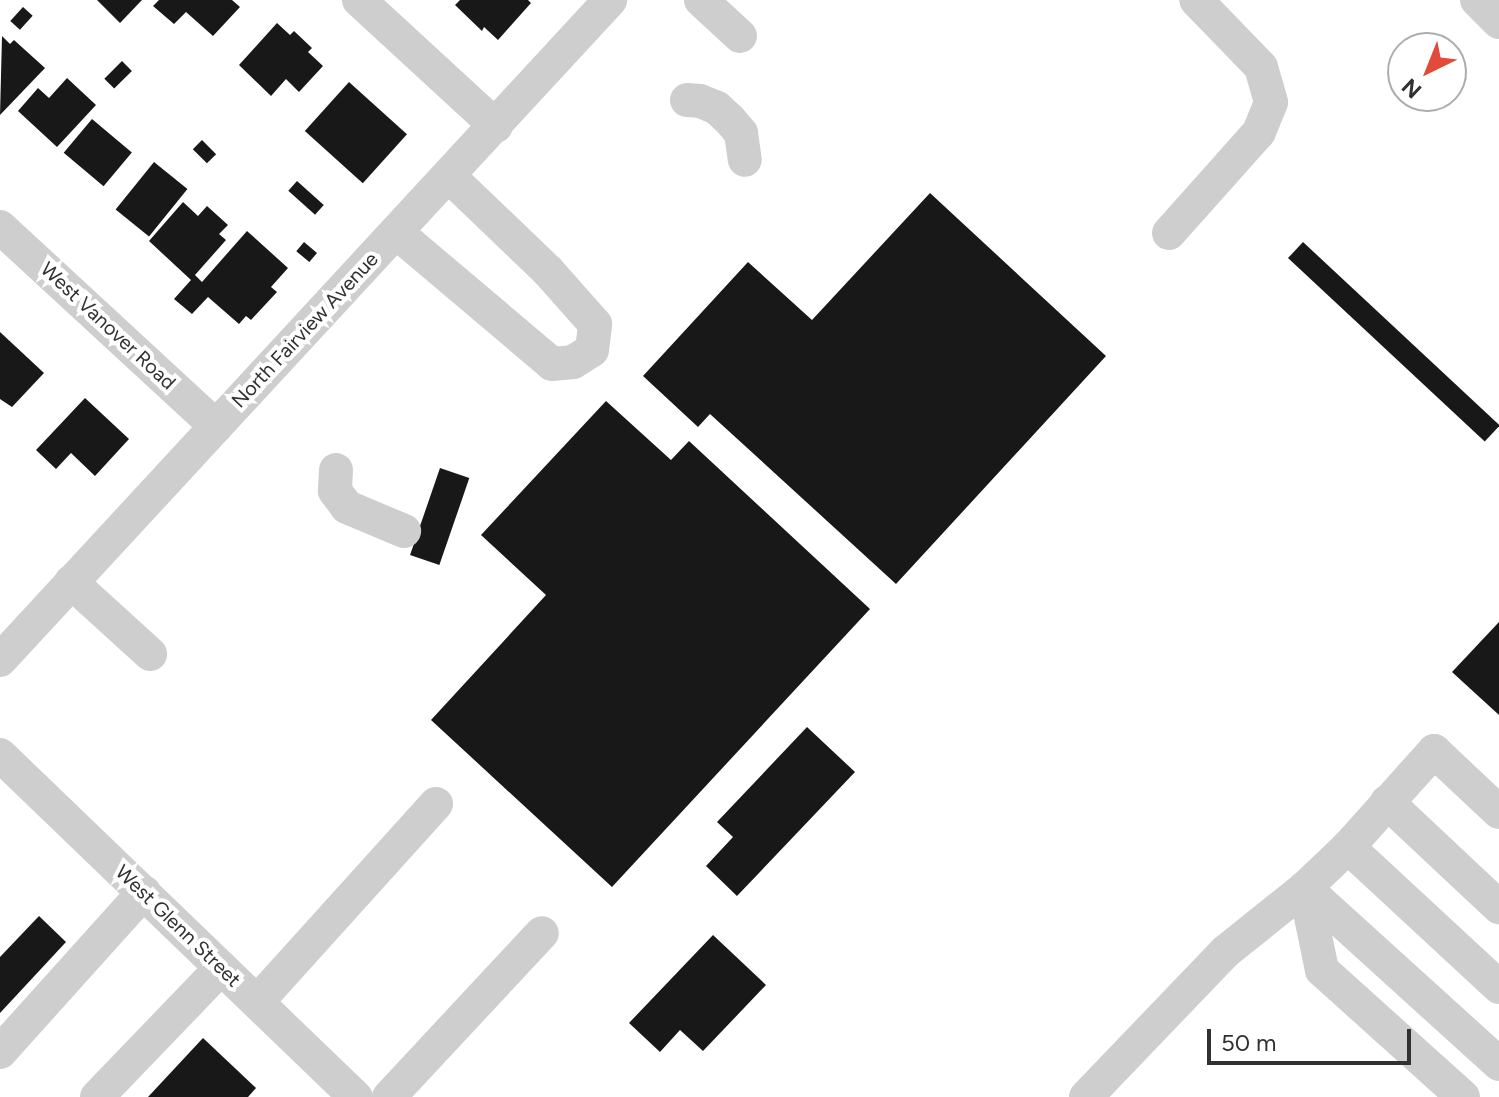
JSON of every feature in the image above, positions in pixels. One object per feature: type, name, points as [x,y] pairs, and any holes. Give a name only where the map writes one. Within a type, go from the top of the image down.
[{"type":"street","points":[[359,0],[496,126]]},
{"type":"street","name":"North Fairview Avenue","points":[[0,660],[610,0]]},
{"type":"street","points":[[701,0],[740,36]]},
{"type":"street","points":[[1169,233],[1259,132],[1271,102],[1261,67],[1196,0]]},
{"type":"street","points":[[1477,0],[1499,22]]},
{"type":"street","points":[[687,100],[717,108],[730,120],[741,133],[745,160]]},
{"type":"street","points":[[396,232],[552,364],[573,362],[592,350],[595,324],[548,271],[449,176]]},
{"type":"street","name":"West Vanover Road","points":[[0,227],[216,426]]},
{"type":"street","points":[[336,470],[335,491],[347,507],[404,531]]},
{"type":"street","points":[[71,582],[150,654]]},
{"type":"street","points":[[1086,1097],[1225,952],[1305,888],[1348,847],[1434,751],[1499,812]]},
{"type":"street","name":"West Glenn Street","points":[[0,755],[356,1097]]},
{"type":"street","points":[[1387,802],[1499,907]]},
{"type":"street","points":[[257,1002],[436,804]]},
{"type":"street","points":[[1348,847],[1499,987]]},
{"type":"street","points":[[1305,888],[1499,1064]]},
{"type":"street","points":[[1305,888],[1322,970],[1463,1097]]},
{"type":"street","points":[[0,1052],[144,892]]},
{"type":"street","points":[[389,1097],[542,933]]},
{"type":"street","points":[[97,1097],[221,968]]},
{"type":"building","points":[[97,0],[142,0],[120,23]]},
{"type":"building","points":[[159,0],[232,0],[240,7],[213,36],[186,12],[174,24],[153,6]]},
{"type":"building","points":[[460,0],[528,0],[531,3],[498,40],[484,27],[482,31],[455,5]]},
{"type":"building","points":[[23,7],[33,16],[20,30],[10,21]]},
{"type":"building","points":[[277,23],[290,35],[294,31],[312,48],[308,52],[323,66],[299,92],[286,79],[271,96],[239,65]]},
{"type":"building","points":[[2,36],[10,44],[14,40],[45,68],[0,115]]},
{"type":"building","points":[[122,61],[132,71],[114,89],[104,79]]},
{"type":"building","points":[[67,78],[96,105],[57,147],[18,111],[38,88],[49,98]]},
{"type":"building","points":[[349,82],[407,134],[363,183],[305,131]]},
{"type":"building","points":[[92,119],[132,152],[104,186],[64,153]]},
{"type":"building","points":[[202,140],[216,154],[207,163],[193,149]]},
{"type":"building","points":[[154,162],[187,189],[149,236],[116,209]]},
{"type":"building","points":[[297,181],[324,205],[315,215],[288,191]]},
{"type":"building","points":[[930,193],[1106,356],[896,584],[710,414],[698,427],[643,376],[748,262],[812,320]]},
{"type":"building","points":[[183,202],[198,216],[207,206],[228,225],[219,234],[226,240],[195,275],[202,282],[247,231],[288,268],[271,287],[277,292],[251,320],[246,316],[239,324],[208,297],[192,314],[174,299],[191,280],[149,241]]},
{"type":"building","points":[[304,242],[317,253],[309,262],[296,251]]},
{"type":"building","points":[[1303,242],[1499,425],[1485,442],[1288,258]]},
{"type":"building","points":[[0,332],[44,373],[12,407],[0,399]]},
{"type":"building","points":[[85,398],[129,439],[95,476],[71,453],[56,469],[36,450]]},
{"type":"building","points":[[606,401],[671,460],[689,441],[870,609],[612,887],[431,720],[546,595],[481,535]]},
{"type":"building","points":[[440,468],[469,478],[439,565],[410,555]]},
{"type":"building","points":[[1499,622],[1499,715],[1452,672]]},
{"type":"building","points":[[807,727],[855,772],[737,896],[706,866],[733,837],[717,822]]},
{"type":"building","points":[[39,916],[66,942],[0,1013],[0,957]]},
{"type":"building","points":[[713,935],[766,985],[703,1051],[680,1030],[660,1052],[629,1023]]},
{"type":"building","points":[[203,1038],[256,1088],[248,1097],[148,1097]]}]
